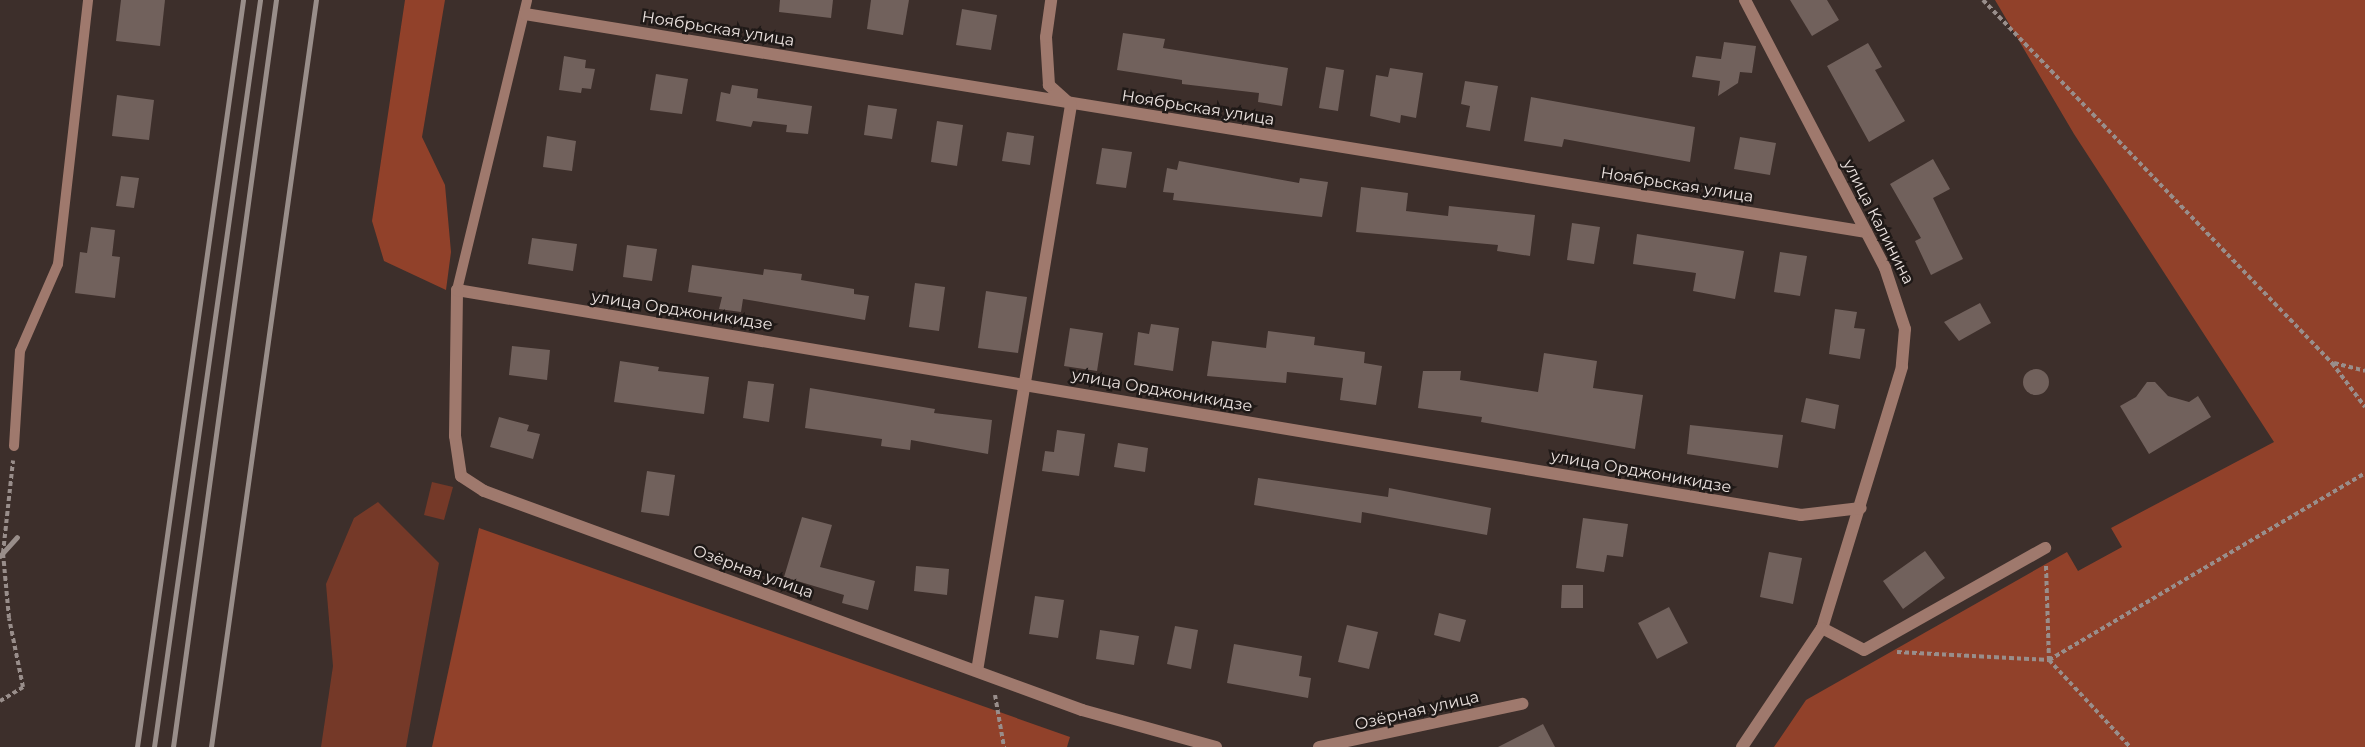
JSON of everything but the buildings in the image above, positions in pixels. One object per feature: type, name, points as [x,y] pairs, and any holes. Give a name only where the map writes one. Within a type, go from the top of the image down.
[{"type":"street","points":[[976,671],[1027,385],[1071,105],[1049,85],[1046,37],[1051,0]]},
{"type":"street","name":"улица Калинина","points":[[1742,747],[1821,628],[1861,508],[1902,367],[1905,329],[1898,299],[1866,232],[1745,0]]},
{"type":"street","name":"Ноябрьская улица","points":[[525,14],[1071,105],[1866,232]]},
{"type":"street","name":"улица Орджоникидзе","points":[[457,290],[1801,515],[1861,508]]},
{"type":"street","name":"Озёрная улица","points":[[457,290],[455,436],[461,476],[484,491],[976,671],[996,676],[1082,710],[1216,747]]},
{"type":"street","points":[[1821,628],[1864,650],[2045,548]]},
{"type":"street","name":"Озёрная улица","points":[[1319,747],[1522,704]]},
{"type":"lane","points":[[14,446],[20,351],[58,264],[88,0]]},
{"type":"lane","points":[[457,290],[527,0]]},
{"type":"path","points":[[1983,0],[2332,363],[2365,407]]},
{"type":"path","points":[[2332,363],[2365,371]]},
{"type":"path","points":[[0,700],[23,687],[9,618],[3,553],[14,446]]},
{"type":"path","points":[[1864,650],[2049,660],[2365,473]]},
{"type":"path","points":[[2045,548],[2049,660],[2130,747]]},
{"type":"path","points":[[996,676],[994,699],[1004,747]]},
{"type":"shaded area","points":[[405,0],[445,0],[422,137],[445,185],[451,252],[446,290],[384,261],[372,221]]},
{"type":"shaded area","points":[[1995,0],[2365,0],[2365,747],[1774,747],[1806,700],[2067,552],[2078,571],[2122,547],[2111,528],[2274,442],[2074,134]]},
{"type":"shaded area","points":[[432,482],[453,487],[444,520],[424,515]]},
{"type":"shaded area","points":[[378,502],[439,563],[406,747],[321,747],[333,666],[326,584],[354,518]]},
{"type":"shaded area","points":[[479,528],[1070,737],[1067,747],[432,747]]},
{"type":"railway","points":[[137,747],[243,0]]},
{"type":"railway","points":[[154,747],[260,0]]},
{"type":"railway","points":[[173,747],[276,0]]},
{"type":"railway","points":[[211,747],[316,0]]},
{"type":"railway","points":[[0,556],[17,537]]}]
